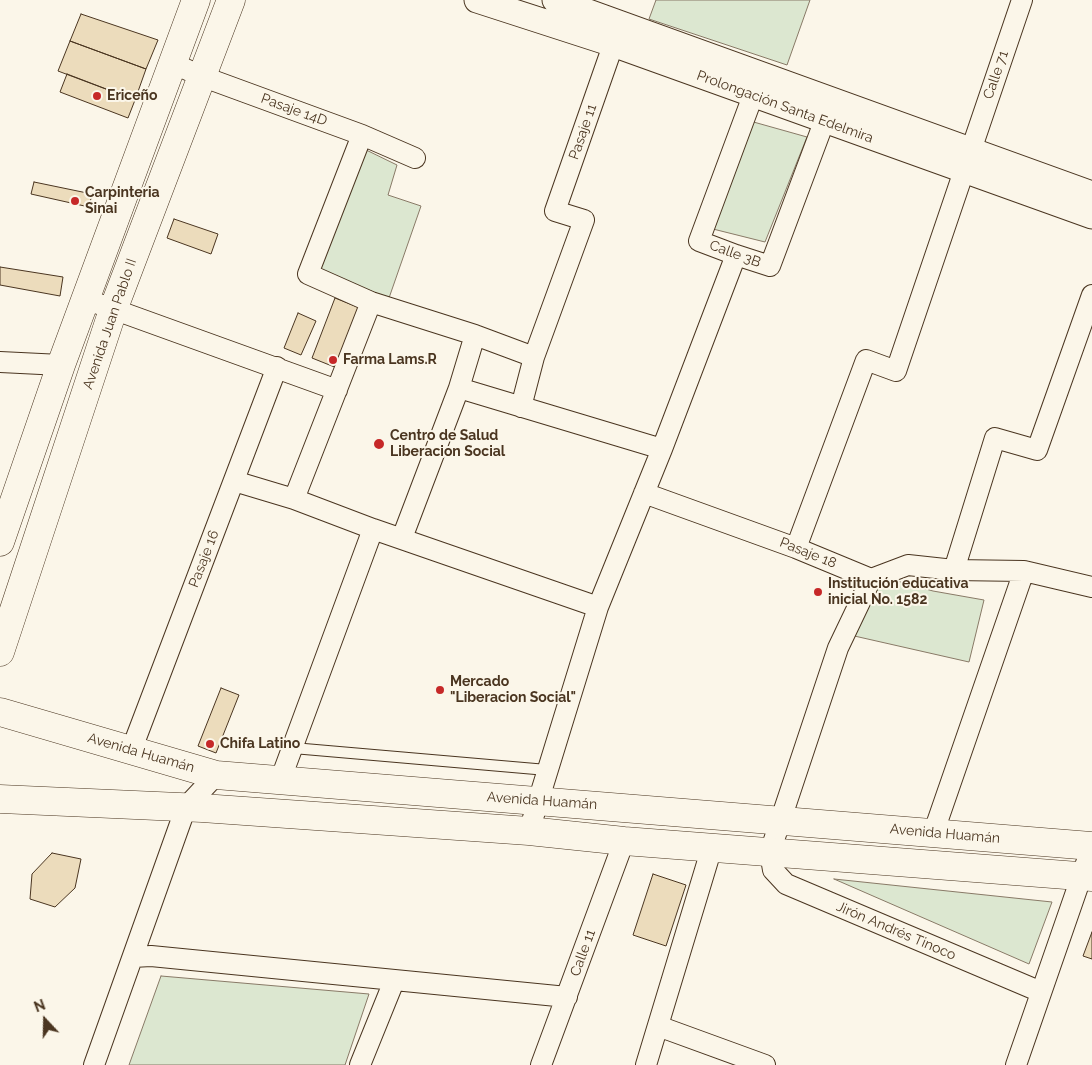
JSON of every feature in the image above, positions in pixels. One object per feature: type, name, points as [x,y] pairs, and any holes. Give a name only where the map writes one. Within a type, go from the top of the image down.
[{"type":"main road","points":[[0,542],[61,365],[196,0]]},
{"type":"main road","name":"Avenida Juan Pablo II","points":[[0,652],[113,310],[231,0]]},
{"type":"main road","name":"Avenida Huamán","points":[[0,712],[216,775],[782,819],[933,834],[1092,846]]},
{"type":"main road","points":[[0,799],[186,807],[529,831],[624,841],[1086,876]]},
{"type":"street","name":"Prolongación Santa Edelmira","points":[[477,0],[617,34],[967,160],[1092,194]]},
{"type":"street","name":"Prolongación Santa Edelmira","points":[[555,0],[617,34]]},
{"type":"street","name":"Calle 71","points":[[796,548],[866,360],[896,371],[1022,0]]},
{"type":"street","name":"Pasaje 11","points":[[534,357],[584,220],[555,211],[617,34]]},
{"type":"street","name":"Pasaje 14D","points":[[172,64],[362,135],[415,158]]},
{"type":"street","name":"Calle 3B","points":[[757,85],[699,241],[736,255],[770,266],[828,111]]},
{"type":"street","points":[[362,135],[308,274],[371,302],[475,335],[534,357],[521,407]]},
{"type":"street","name":"Prolongación Santa Edelmira","points":[[967,160],[1092,216]]},
{"type":"street","points":[[529,831],[598,607],[662,449],[736,255]]},
{"type":"street","points":[[954,570],[995,438],[1036,450],[1092,295]]},
{"type":"street","points":[[85,299],[338,390]]},
{"type":"street","points":[[294,499],[371,302]]},
{"type":"street","points":[[402,538],[459,388],[475,335]]},
{"type":"street","points":[[0,362],[61,365]]},
{"type":"street","name":"Pasaje 16","points":[[130,750],[277,367]]},
{"type":"street","points":[[459,388],[662,449]]},
{"type":"street","points":[[234,481],[294,499],[373,529],[598,607]]},
{"type":"street","name":"Pasaje 18","points":[[644,493],[796,548],[871,579]]},
{"type":"street","points":[[280,781],[373,529]]},
{"type":"street","points":[[770,852],[838,648],[871,579],[908,565],[954,570],[1024,571],[1092,587]]},
{"type":"street","points":[[933,834],[1024,571]]},
{"type":"street","points":[[94,1065],[186,807],[216,775]]},
{"type":"street","name":"Calle 11","points":[[541,1065],[624,841]]},
{"type":"street","points":[[1016,1065],[1041,992],[1086,876],[1092,846]]},
{"type":"street","points":[[646,1065],[712,847]]},
{"type":"street","name":"Jirón Andrés Tinoco","points":[[770,852],[772,870],[786,884],[1041,992]]},
{"type":"street","points":[[133,957],[151,956],[567,997]]},
{"type":"street","points":[[360,1065],[394,981]]},
{"type":"street","points":[[658,1026],[765,1065]]},
{"type":"lane","points":[[292,748],[547,770]]},
{"type":"green space","points":[[656,0],[810,0],[787,65],[649,19]]},
{"type":"green space","points":[[750,121],[807,137],[765,242],[709,228]]},
{"type":"green space","points":[[360,147],[397,165],[388,195],[421,206],[389,298],[315,269]]},
{"type":"green space","points":[[897,581],[933,591],[984,600],[969,662],[850,635],[876,587]]},
{"type":"green space","points":[[834,879],[1052,902],[1029,964]]},
{"type":"green space","points":[[161,976],[369,994],[345,1065],[129,1065]]},
{"type":"building","points":[[81,14],[158,40],[146,69],[70,41]]},
{"type":"building","points":[[70,41],[146,69],[135,100],[58,71]]},
{"type":"building","name":"Ericeño","points":[[67,74],[135,100],[128,118],[60,92]]},
{"type":"building","name":"Carpinteria Sinai","points":[[34,182],[92,194],[89,207],[31,194]]},
{"type":"building","points":[[174,219],[218,234],[211,254],[167,238]]},
{"type":"building","points":[[0,267],[63,277],[60,296],[0,285]]},
{"type":"building","points":[[335,298],[360,308],[337,368],[312,358]]},
{"type":"building","points":[[298,313],[316,321],[301,355],[284,348]]},
{"type":"building","points":[[221,688],[239,695],[216,753],[198,746]]},
{"type":"building","points":[[52,853],[81,859],[75,888],[55,907],[30,899],[32,874]]},
{"type":"building","points":[[653,874],[686,885],[666,946],[633,935]]},
{"type":"building","points":[[1092,932],[1092,959],[1083,956]]},
{"type":"place","name":"Ericeño","points":[[97,96]]},
{"type":"place","name":"Carpinteria Sinai","points":[[75,201]]},
{"type":"place","name":"Farma Lams.R","points":[[333,360]]},
{"type":"place","name":"Centro de Salud Liberacion Social","points":[[379,444]]},
{"type":"place","name":"Institución educativa inicial No. 1582","points":[[818,592]]},
{"type":"place","name":"Mercado \"Liberacion Social\"","points":[[440,690]]},
{"type":"place","name":"Chifa Latino","points":[[210,744]]}]
